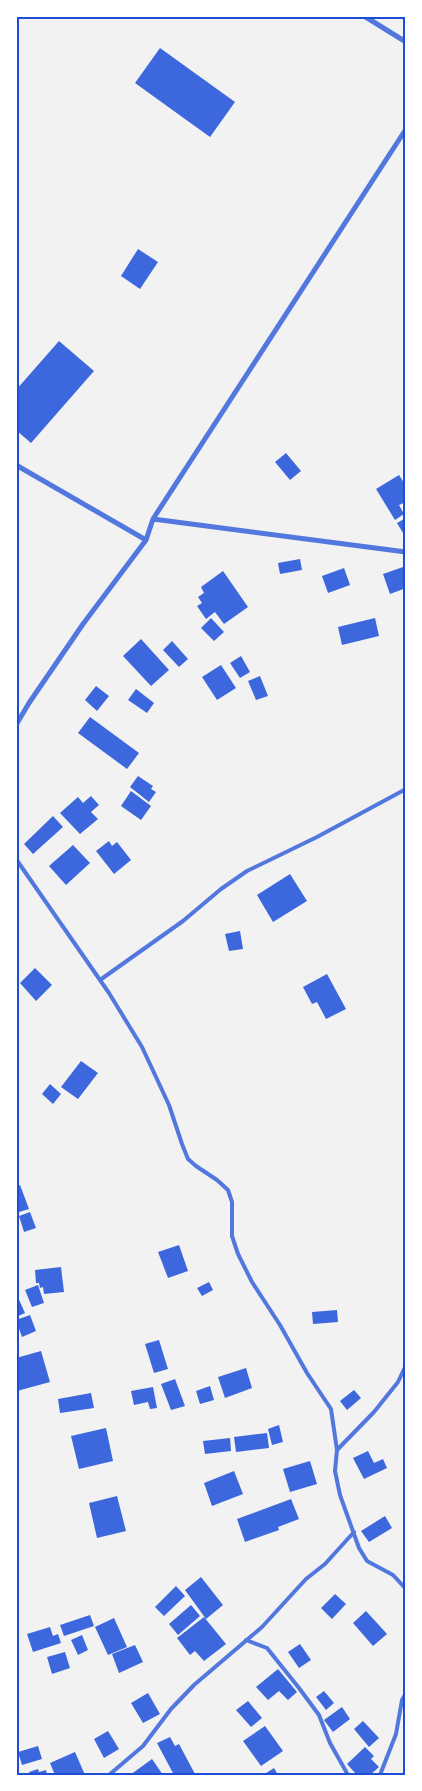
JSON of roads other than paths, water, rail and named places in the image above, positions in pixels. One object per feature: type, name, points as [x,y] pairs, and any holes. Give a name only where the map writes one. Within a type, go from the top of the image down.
[{"type":"street","points":[[364,16],[406,42]]},
{"type":"street","points":[[16,725],[77,632],[146,540],[153,519],[406,129]]},
{"type":"street","points":[[16,465],[146,540]]},
{"type":"street","points":[[153,519],[406,552]]},
{"type":"lane","points":[[100,980],[183,921],[221,889],[247,871],[317,837],[406,789]]},
{"type":"lane","points":[[16,859],[100,980],[142,1047],[170,1104],[188,1158],[228,1190],[232,1202],[232,1236],[238,1254],[252,1282],[331,1409],[338,1450],[335,1471],[338,1487],[359,1548],[367,1561],[393,1575],[406,1590]]},
{"type":"lane","points":[[338,1450],[374,1412],[398,1382],[406,1365]]},
{"type":"lane","points":[[110,1775],[143,1746],[171,1709],[194,1685],[262,1627],[354,1532]]},
{"type":"lane","points":[[246,1640],[267,1648],[299,1688],[319,1715],[330,1743],[348,1775]]},
{"type":"lane","points":[[380,1775],[396,1734],[402,1700],[406,1693]]}]
